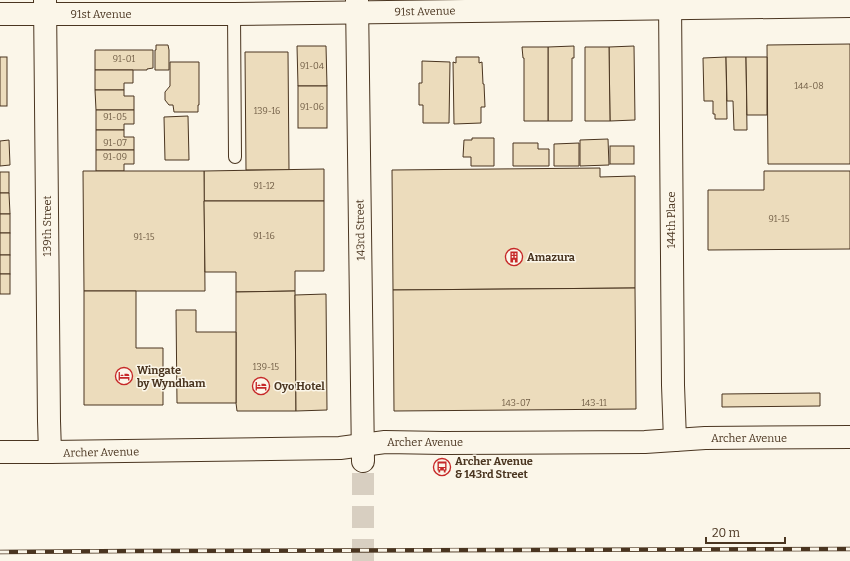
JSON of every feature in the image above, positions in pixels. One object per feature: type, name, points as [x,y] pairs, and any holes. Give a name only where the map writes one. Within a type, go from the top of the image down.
[{"type":"street","name":"91st Avenue","points":[[0,14],[45,7],[234,14],[357,6],[670,4],[850,6]]},
{"type":"street","name":"144th Place","points":[[670,4],[674,440]]},
{"type":"street","name":"143rd Street","points":[[357,6],[363,453]]},
{"type":"street","name":"139th Street","points":[[45,7],[48,414],[50,452]]},
{"type":"street","name":"Archer Avenue","points":[[0,452],[340,448],[363,453],[385,442],[629,442],[705,438],[850,438]]},
{"type":"lane","points":[[234,14],[235,157]]},
{"type":"building","points":[[850,44],[850,164],[768,164],[767,45]]},
{"type":"building","points":[[156,45],[168,45],[169,70],[155,70]]},
{"type":"building","points":[[297,46],[326,46],[327,86],[298,86]]},
{"type":"building","points":[[574,46],[574,58],[572,58],[572,121],[548,121],[548,47]]},
{"type":"building","points":[[634,46],[635,120],[610,121],[609,47]]},
{"type":"building","points":[[522,47],[548,47],[548,121],[524,121],[524,58]]},
{"type":"building","points":[[585,47],[609,47],[610,121],[585,121]]},
{"type":"building","points":[[95,50],[153,50],[153,68],[147,70],[95,70]]},
{"type":"building","points":[[245,52],[288,52],[289,170],[246,170]]},
{"type":"building","points":[[0,57],[7,57],[7,106],[0,106]]},
{"type":"building","points":[[456,57],[479,57],[479,63],[482,62],[485,107],[481,107],[481,123],[454,124],[453,62],[456,63]]},
{"type":"building","points":[[726,57],[727,119],[715,119],[715,114],[713,114],[713,101],[704,101],[703,58]]},
{"type":"building","points":[[726,57],[746,57],[747,130],[734,130],[733,101],[727,101]]},
{"type":"building","points":[[746,57],[767,57],[767,115],[747,115]]},
{"type":"building","points":[[422,61],[450,62],[449,123],[423,123],[423,105],[419,105],[419,83],[422,83]]},
{"type":"building","points":[[170,62],[199,62],[198,112],[174,112],[173,105],[169,105],[165,100],[165,92],[170,86]]},
{"type":"building","points":[[95,70],[133,70],[133,83],[124,83],[124,90],[95,90]]},
{"type":"building","points":[[298,86],[327,86],[327,128],[298,128]]},
{"type":"building","points":[[95,90],[124,90],[124,96],[134,96],[134,110],[96,110]]},
{"type":"building","points":[[96,110],[134,110],[134,124],[124,124],[124,130],[96,130]]},
{"type":"building","points":[[188,116],[189,160],[165,160],[164,117]]},
{"type":"building","points":[[96,130],[124,130],[124,137],[134,137],[134,150],[96,150]]},
{"type":"building","points":[[472,138],[494,138],[494,166],[471,166],[471,157],[463,157],[464,140],[472,140]]},
{"type":"building","points":[[608,139],[609,165],[580,166],[580,140]]},
{"type":"building","points":[[9,140],[10,165],[0,166],[0,141]]},
{"type":"building","points":[[513,143],[538,143],[538,149],[549,149],[549,166],[513,166]]},
{"type":"building","points":[[579,143],[579,166],[554,166],[554,144]]},
{"type":"building","points":[[610,146],[634,146],[634,164],[610,164]]},
{"type":"building","points":[[96,150],[134,150],[134,164],[124,164],[124,171],[96,171]]},
{"type":"building","name":"Amazura","points":[[600,168],[600,177],[635,176],[635,288],[393,290],[392,170]]},
{"type":"building","points":[[324,169],[324,201],[204,201],[204,171]]},
{"type":"building","points":[[83,171],[204,171],[205,291],[84,291]]},
{"type":"building","points":[[764,171],[850,171],[850,249],[708,250],[708,190],[764,190]]},
{"type":"building","points":[[0,172],[9,172],[9,193],[0,193]]},
{"type":"building","points":[[0,193],[9,193],[10,214],[0,214]]},
{"type":"building","points":[[204,201],[324,201],[324,271],[295,271],[295,291],[236,292],[236,272],[205,272]]},
{"type":"building","points":[[0,214],[10,214],[10,233],[0,233]]},
{"type":"building","points":[[0,233],[10,233],[10,255],[0,255]]},
{"type":"building","points":[[0,255],[10,255],[10,274],[0,274]]},
{"type":"building","points":[[0,274],[10,274],[10,294],[0,294]]},
{"type":"building","points":[[635,288],[636,409],[394,411],[393,290]]},
{"type":"building","name":"Wingate by Wyndham","points":[[84,291],[136,291],[136,348],[163,348],[163,405],[84,405]]},
{"type":"building","points":[[295,291],[296,411],[237,411],[236,292]]},
{"type":"building","points":[[326,294],[327,410],[296,411],[295,295]]},
{"type":"building","points":[[176,310],[196,310],[196,332],[236,332],[236,403],[177,403]]},
{"type":"building","points":[[820,393],[820,406],[722,407],[722,394]]},
{"type":"tunnel","points":[[363,461],[363,561]]},
{"type":"railway","points":[[0,552],[850,549]]},
{"type":"place","name":"Amazura","points":[[514,257]]},
{"type":"place","name":"Wingate by Wyndham","points":[[124,376]]},
{"type":"place","name":"Oyo Hotel","points":[[261,386]]},
{"type":"place","name":"Archer Avenue & 143rd Street","points":[[442,467]]}]
